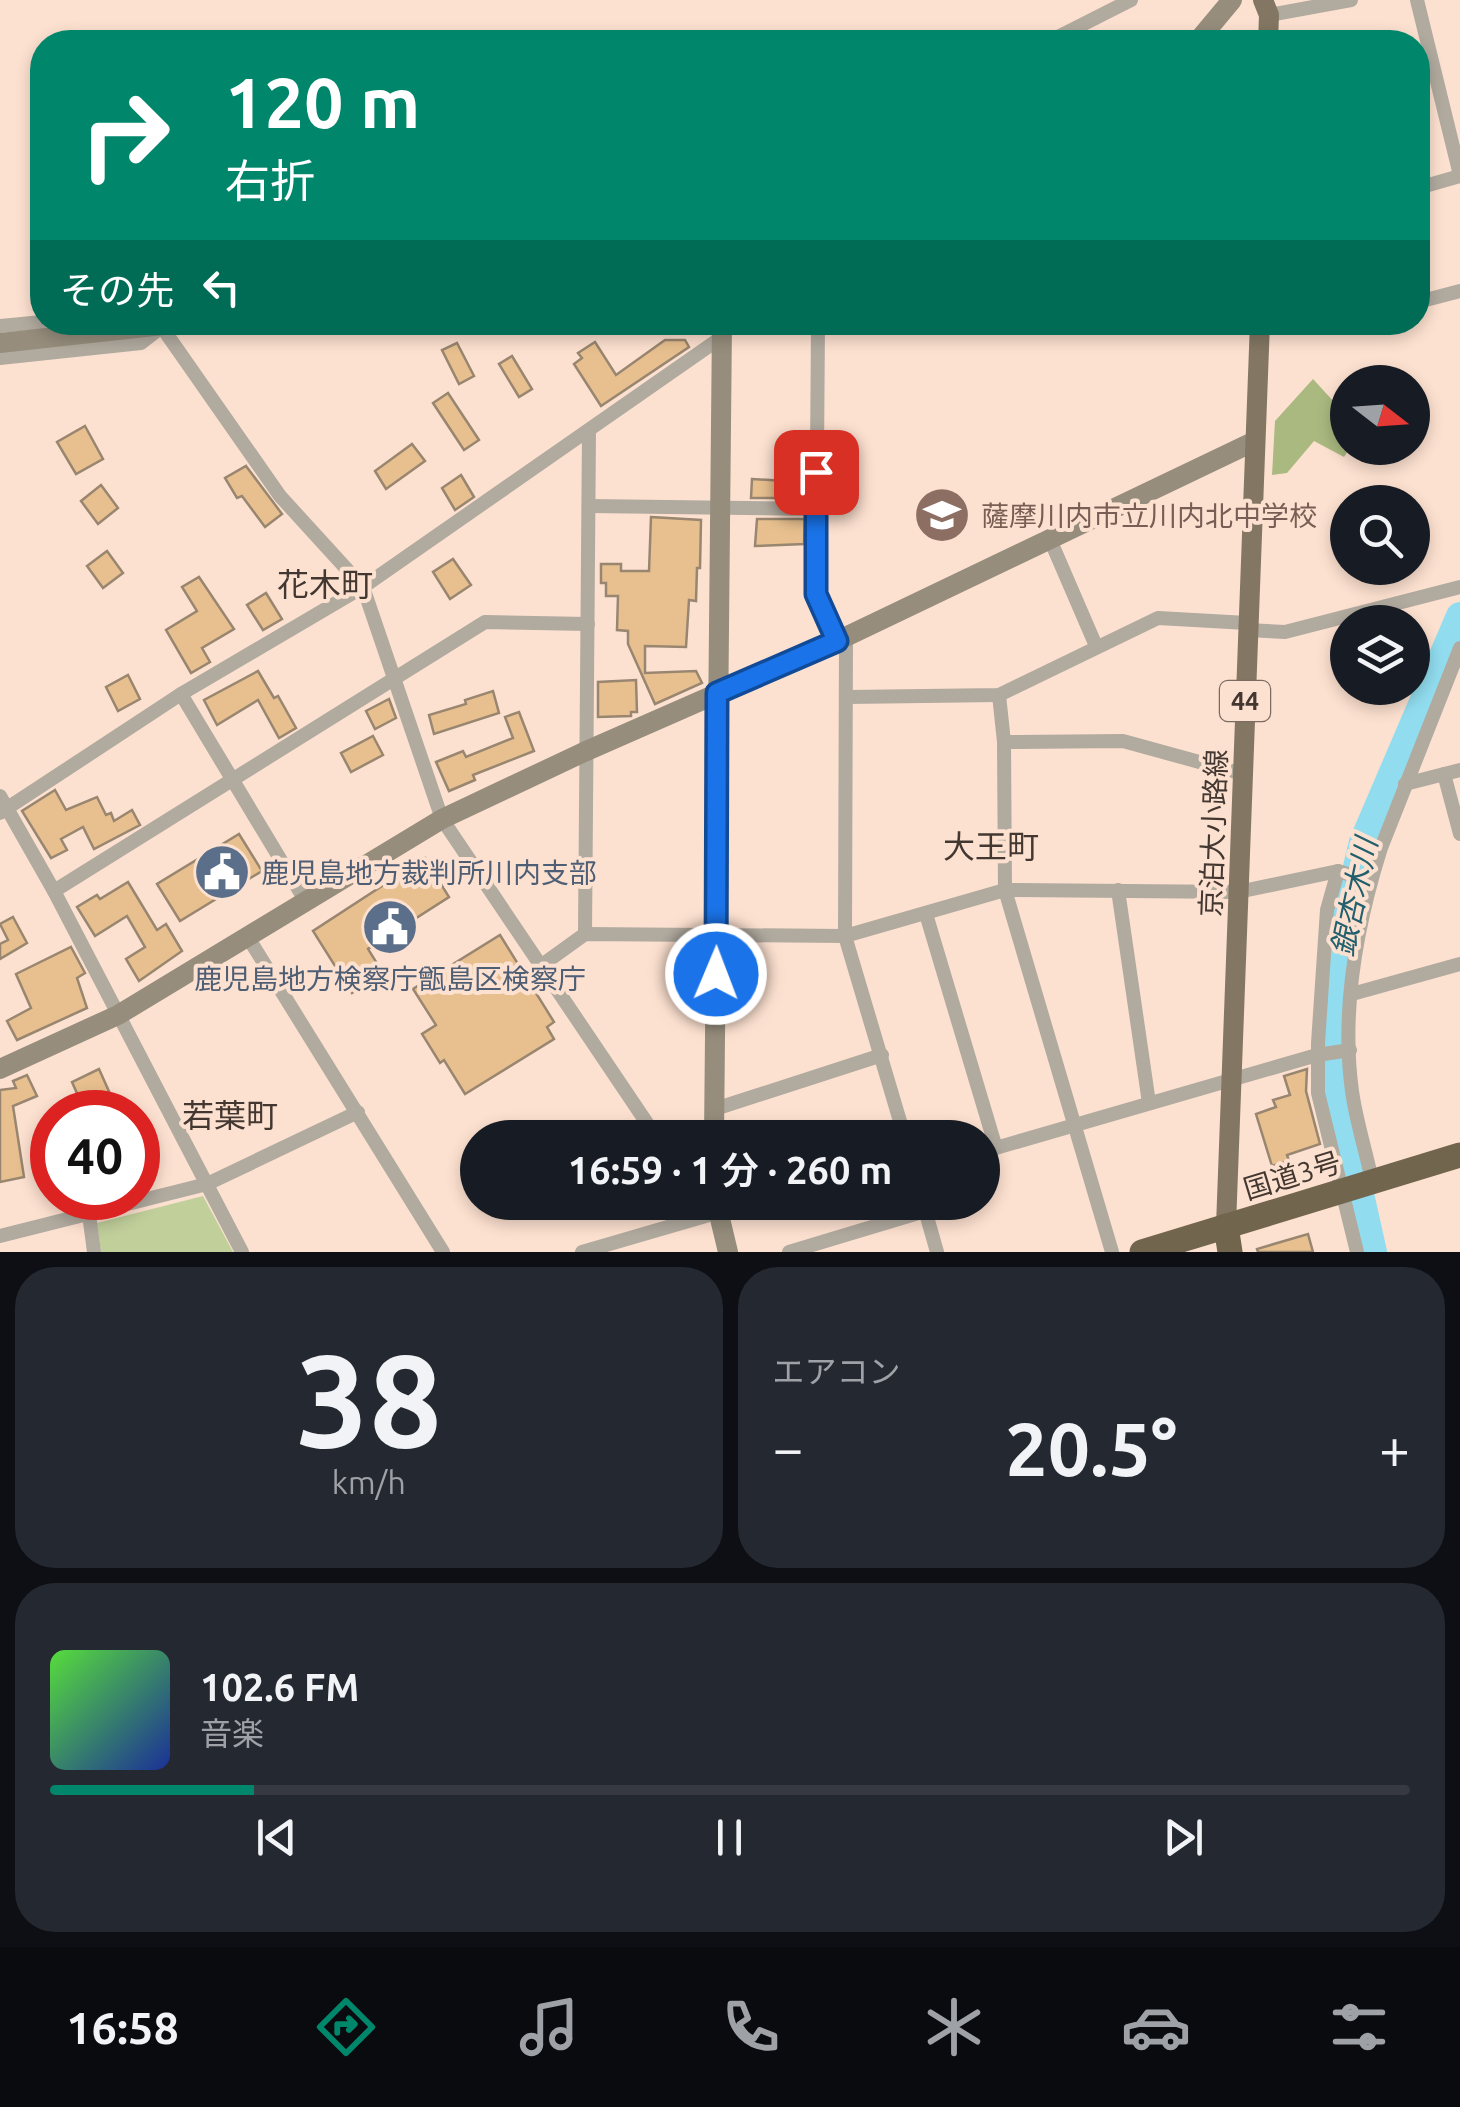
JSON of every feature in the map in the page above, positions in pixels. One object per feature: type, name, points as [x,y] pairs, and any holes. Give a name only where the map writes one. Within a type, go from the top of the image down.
[{"type":"highway","name":"国道3号","points":[[1142,1252],[1228,1239],[1356,1186],[1460,1155]]},
{"type":"main road","name":"京泊大小路線","points":[[1228,1239],[1259,335]]},
{"type":"street","points":[[1072,30],[1131,0]]},
{"type":"street","points":[[1206,30],[1232,0]]},
{"type":"street","points":[[1266,7],[1351,0]]},
{"type":"street","points":[[1417,0],[1424,30]]},
{"type":"street","points":[[1430,53],[1460,176],[1430,185]]},
{"type":"street","points":[[1430,299],[1460,291]]},
{"type":"street","points":[[0,326],[30,323]]},
{"type":"street","points":[[0,344],[72,335]]},
{"type":"street","points":[[0,358],[141,343],[149,335]]},
{"type":"street","points":[[169,335],[280,496],[363,587],[442,820],[645,1120]]},
{"type":"street","points":[[242,1252],[54,891],[3,806],[181,694],[363,587],[589,432],[715,335]]},
{"type":"street","points":[[714,1120],[722,335]]},
{"type":"street","points":[[818,335],[816,594],[842,638],[848,697],[845,936],[900,1120]]},
{"type":"street","points":[[586,934],[584,752],[589,432]]},
{"type":"street","points":[[0,1069],[118,1015],[442,820],[584,752],[842,638],[1255,442]]},
{"type":"street","points":[[590,506],[815,509]]},
{"type":"street","points":[[1049,537],[1096,646]]},
{"type":"street","points":[[848,697],[999,695],[1158,618],[1284,632],[1454,589]]},
{"type":"street","points":[[54,891],[485,622],[588,624]]},
{"type":"street","points":[[1357,1252],[1348,1050],[1368,881],[1460,648]]},
{"type":"street","points":[[181,694],[306,902]]},
{"type":"street","points":[[999,695],[1004,742],[1005,890],[1112,1252]]},
{"type":"street","points":[[1004,742],[1124,740],[1243,774]]},
{"type":"street","points":[[1404,784],[1460,770]]},
{"type":"street","points":[[1444,774],[1460,834]]},
{"type":"street","points":[[542,965],[586,934],[845,936],[1005,890],[1238,892],[1340,872],[1368,881]]},
{"type":"street","points":[[1340,872],[1327,910],[1318,1094],[1356,1186]]},
{"type":"street","points":[[1118,890],[1149,1104]]},
{"type":"street","points":[[926,914],[981,1120]]},
{"type":"street","points":[[249,939],[444,1252]]},
{"type":"street","points":[[1352,994],[1460,964]]},
{"type":"street","points":[[1000,1147],[1321,1054],[1348,1050]]},
{"type":"street","points":[[728,1120],[882,1055]]},
{"type":"street","points":[[160,1196],[207,1184],[358,1112]]},
{"type":"street","points":[[0,1236],[64,1220]]},
{"type":"street","points":[[89,1220],[94,1252]]},
{"type":"street","points":[[582,1252],[673,1220]]},
{"type":"street","points":[[718,1220],[728,1252]]},
{"type":"street","points":[[789,1252],[885,1220]]},
{"type":"street","points":[[928,1220],[937,1252]]},
{"type":"green space","points":[[1313,379],[1330,398],[1330,450],[1314,441],[1287,473],[1272,475],[1275,421]]},
{"type":"green space","points":[[203,1196],[233,1252],[101,1252],[97,1223],[160,1220],[160,1207]]},
{"type":"building","points":[[665,340],[685,340],[689,347],[601,406],[574,364],[582,358],[578,353],[595,342],[616,375]]},
{"type":"building","points":[[457,343],[474,376],[459,384],[442,350]]},
{"type":"building","points":[[512,356],[532,389],[519,397],[499,364]]},
{"type":"building","points":[[448,393],[479,440],[464,450],[433,403]]},
{"type":"building","points":[[85,426],[103,459],[76,474],[57,442]]},
{"type":"building","points":[[412,444],[425,461],[386,489],[375,471]]},
{"type":"building","points":[[246,466],[282,514],[265,527],[242,496],[237,498],[225,478]]},
{"type":"building","points":[[461,475],[474,497],[455,510],[442,488]]},
{"type":"building","points":[[752,479],[785,481],[784,498],[751,498]]},
{"type":"building","points":[[101,485],[118,508],[98,524],[81,501]]},
{"type":"building","points":[[651,517],[701,520],[700,568],[696,601],[689,600],[686,647],[645,646],[645,673],[696,671],[702,683],[655,704],[628,644],[628,631],[617,630],[618,596],[606,596],[606,583],[601,583],[601,564],[621,564],[621,571],[649,571]]},
{"type":"building","points":[[757,519],[805,519],[804,544],[755,546]]},
{"type":"building","points":[[107,551],[123,573],[103,588],[87,566]]},
{"type":"building","points":[[453,559],[471,585],[450,599],[433,572]]},
{"type":"building","points":[[199,577],[234,629],[202,648],[210,662],[191,673],[166,630],[197,611],[182,587]]},
{"type":"building","points":[[266,593],[282,619],[263,630],[247,605]]},
{"type":"building","points":[[258,671],[296,728],[279,738],[258,700],[217,725],[204,700]]},
{"type":"building","points":[[128,675],[140,699],[118,711],[106,687]]},
{"type":"building","points":[[636,680],[637,712],[631,712],[631,716],[598,717],[598,682]]},
{"type":"building","points":[[493,691],[499,713],[434,734],[429,715]]},
{"type":"building","points":[[389,699],[396,718],[375,729],[366,711]]},
{"type":"building","points":[[519,712],[534,751],[473,775],[475,780],[449,791],[436,762],[463,751],[466,757],[513,738],[505,717]]},
{"type":"building","points":[[373,736],[383,755],[351,772],[341,753]]},
{"type":"building","points":[[55,790],[66,810],[97,797],[106,815],[111,813],[114,821],[132,810],[140,825],[94,849],[83,827],[61,839],[67,850],[51,858],[22,811]]},
{"type":"building","points":[[239,834],[262,871],[180,921],[157,884]]},
{"type":"building","points":[[425,858],[449,897],[368,949],[383,973],[352,993],[313,931]]},
{"type":"building","points":[[128,882],[157,930],[166,924],[182,951],[139,981],[126,959],[145,947],[127,916],[95,936],[77,907]]},
{"type":"building","points":[[13,917],[27,943],[0,959],[0,944],[8,940],[0,924]]},
{"type":"building","points":[[500,935],[554,1022],[547,1027],[554,1039],[465,1094],[422,1034],[436,1025],[413,989]]},
{"type":"building","points":[[71,947],[85,973],[77,978],[87,1008],[17,1040],[7,1021],[31,1008],[16,974]]},
{"type":"building","points":[[99,1069],[108,1090],[76,1090],[72,1082]]},
{"type":"building","points":[[1307,1069],[1306,1091],[1320,1144],[1287,1155],[1289,1161],[1272,1166],[1256,1114],[1276,1107],[1273,1100],[1290,1095],[1284,1076]]},
{"type":"building","points":[[27,1075],[34,1090],[30,1090],[30,1099],[13,1106],[24,1177],[0,1182],[0,1090],[16,1088],[13,1081]]},
{"type":"building","points":[[1308,1234],[1313,1252],[1257,1249]]},
{"type":"waterway","name":"銀杏木川","points":[[1373,1252],[1334,1078],[1340,938],[1363,842],[1460,616]]},
{"type":"place","name":"薩摩川内市立川内北中学校","points":[[942,515]]},
{"type":"place","name":"鹿児島地方裁判所川内支部","points":[[222,872]]},
{"type":"place","name":"鹿児島地方検察庁甑島区検察庁","points":[[390,927]]},
{"type":"district","name":"花木町","points":[[325,584]]},
{"type":"district","name":"大王町","points":[[991,846]]},
{"type":"district","name":"若葉町","points":[[230,1115]]},
{"type":"route","points":[[716,974],[717,693],[837,641],[816,594],[816,472]]}]
